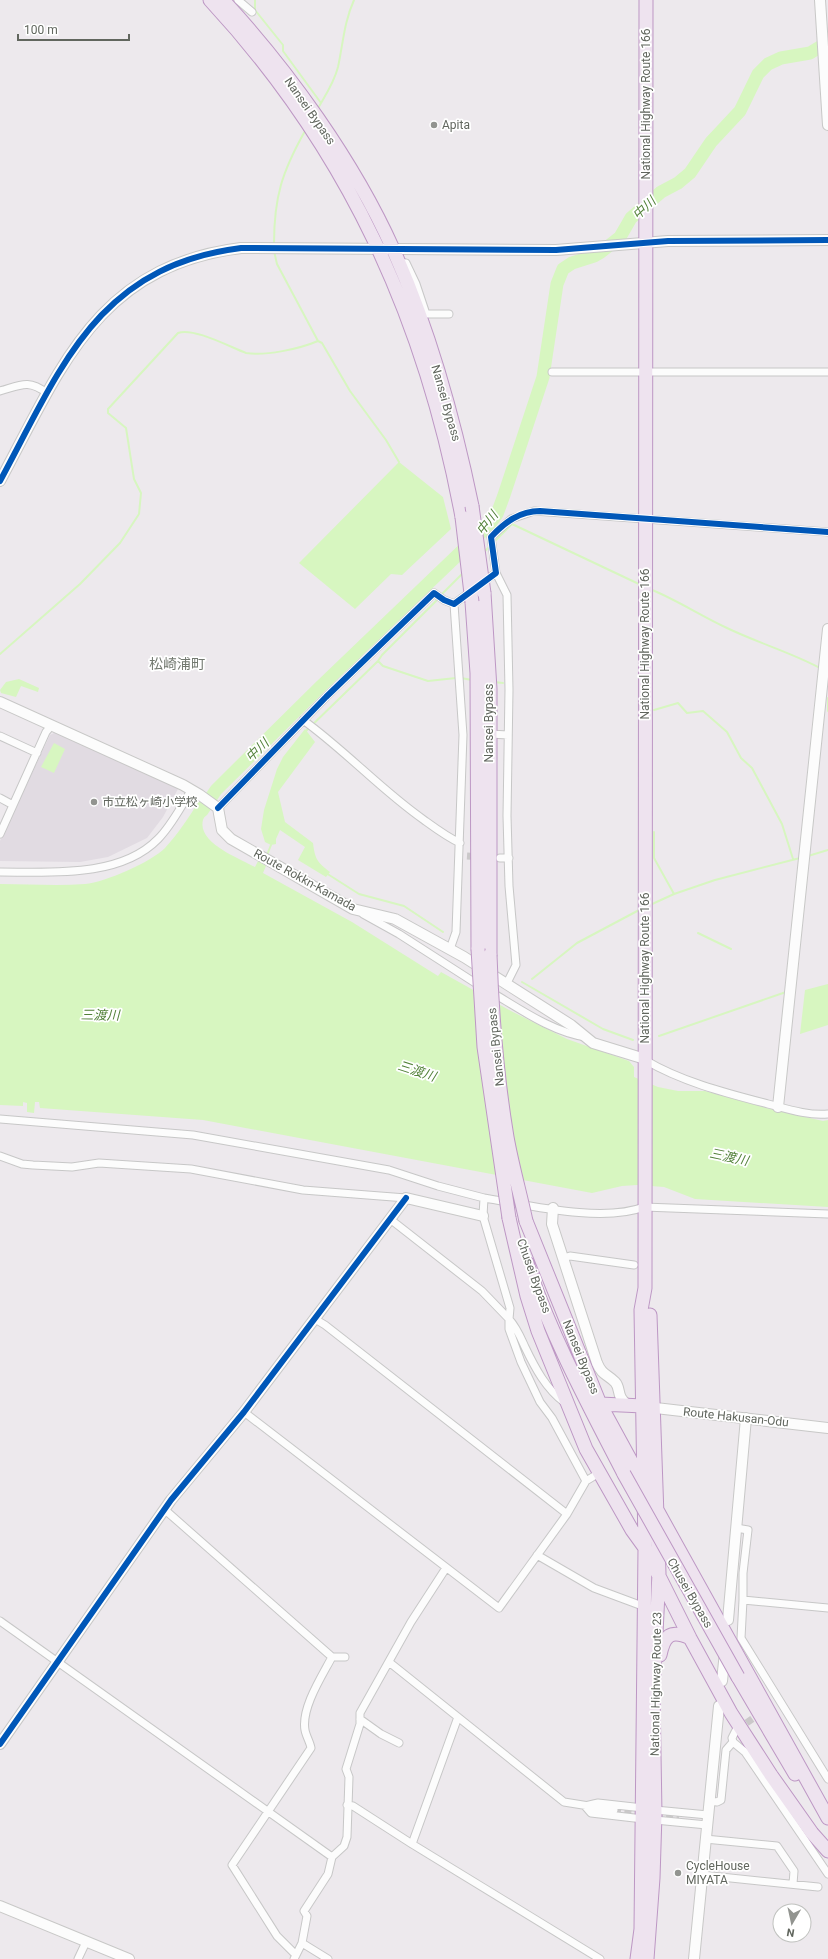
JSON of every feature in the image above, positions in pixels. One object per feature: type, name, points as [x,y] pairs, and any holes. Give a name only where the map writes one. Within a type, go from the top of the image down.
[{"type":"highway","name":"Nansei Bypass","points":[[210,0],[236,28],[291,97],[310,117],[379,248],[413,330],[437,404],[453,467],[462,517],[472,602],[483,674],[484,1047],[497,1142],[506,1193]]},
{"type":"highway","name":"Nansei Bypass","points":[[224,0],[255,34],[310,117],[357,180],[393,249],[422,322],[445,394],[472,506],[484,593],[483,674]]},
{"type":"highway","name":"National Highway Route 166","points":[[646,0],[644,907],[645,1288],[642,1310],[649,1407]]},
{"type":"highway","name":"Nansei Bypass","points":[[484,952],[501,1096],[508,1139],[516,1219],[603,1404],[643,1484],[828,1819]]},
{"type":"highway","name":"Chusei Bypass","points":[[506,1193],[532,1254],[567,1358],[624,1474],[789,1765],[828,1819]]},
{"type":"highway","points":[[516,1219],[527,1296],[536,1324],[586,1449],[632,1530],[645,1548],[659,1573],[690,1638],[731,1713],[770,1775],[812,1833],[828,1851]]},
{"type":"highway","points":[[603,1404],[627,1404],[649,1407],[643,1484]]},
{"type":"highway","name":"National Highway Route 23","points":[[637,1959],[641,1929],[649,1814],[659,1573],[649,1407]]},
{"type":"highway","name":"National Highway Route 23","points":[[643,1484],[649,1814],[654,1878],[647,1959]]},
{"type":"highway","points":[[632,1530],[640,1549],[645,1592]]},
{"type":"highway","points":[[653,1693],[663,1642],[669,1636],[676,1634],[690,1638]]},
{"type":"street","points":[[238,0],[252,12]]},
{"type":"street","points":[[820,0],[828,125]]},
{"type":"street","points":[[0,481],[47,393],[83,335],[101,314],[132,288],[163,270],[199,256],[241,248],[556,250],[668,241],[828,240]]},
{"type":"street","points":[[398,262],[406,263],[416,284],[426,314],[449,314]]},
{"type":"street","points":[[552,372],[828,372]]},
{"type":"street","points":[[0,391],[26,383],[40,388],[47,393]]},
{"type":"street","points":[[506,985],[516,965],[509,886],[509,690],[507,595],[496,573],[492,536],[511,519],[534,511],[828,532]]},
{"type":"street","points":[[454,604],[496,573]]},
{"type":"street","points":[[0,702],[183,785],[218,808],[308,724],[434,593],[444,600],[454,604]]},
{"type":"street","points":[[450,949],[456,932],[463,856],[460,843],[463,735],[454,604]]},
{"type":"street","points":[[778,1107],[828,629]]},
{"type":"street","points":[[308,724],[328,738],[407,808],[450,839],[460,843]]},
{"type":"street","points":[[0,834],[46,732],[52,726]]},
{"type":"street","points":[[463,735],[508,735]]},
{"type":"street","points":[[0,736],[37,753]]},
{"type":"street","points":[[0,872],[79,872],[104,866],[133,856],[145,849],[158,838],[196,793]]},
{"type":"street","points":[[0,798],[13,805]]},
{"type":"street","name":"Route Rokkn-Kamada","points":[[218,808],[220,824],[225,834],[272,863],[353,909],[396,919],[450,949],[572,1025],[593,1043],[645,1059]]},
{"type":"street","points":[[500,858],[509,858]]},
{"type":"street","points":[[353,909],[399,934],[459,973],[543,1022],[571,1035],[586,1038]]},
{"type":"street","points":[[645,1059],[657,1067],[716,1090],[778,1107],[816,1115],[828,1114]]},
{"type":"street","points":[[0,1119],[193,1135],[389,1170],[438,1186],[484,1198],[553,1208],[598,1213],[634,1211],[644,1206],[828,1214]]},
{"type":"street","points":[[0,1156],[22,1164],[33,1165],[72,1167],[99,1163],[192,1169],[303,1190],[406,1198],[483,1216]]},
{"type":"street","points":[[0,1744],[164,1509],[244,1412],[406,1198]]},
{"type":"street","points":[[484,1198],[483,1216],[510,1308],[509,1329],[524,1368],[540,1402],[552,1418],[586,1481]]},
{"type":"street","points":[[553,1208],[552,1224],[599,1366],[606,1376],[615,1382],[622,1400],[627,1404]]},
{"type":"street","points":[[390,1219],[482,1290],[516,1327],[528,1353],[550,1390],[568,1405]]},
{"type":"street","points":[[562,1258],[570,1256],[634,1265]]},
{"type":"street","points":[[315,1319],[325,1325],[566,1514]]},
{"type":"street","points":[[603,1404],[614,1397],[618,1389]]},
{"type":"street","name":"Route Hakusan-Odu","points":[[649,1407],[828,1428]]},
{"type":"street","points":[[244,1412],[499,1608],[566,1514],[586,1481],[599,1473]]},
{"type":"street","points":[[728,1620],[746,1418]]},
{"type":"street","points":[[164,1509],[332,1657],[345,1657]]},
{"type":"street","points":[[736,1528],[748,1530],[743,1573],[741,1638],[828,1779]]},
{"type":"street","points":[[537,1555],[594,1588],[645,1607]]},
{"type":"street","points":[[332,1657],[311,1697],[307,1711],[305,1732],[309,1739],[311,1748],[232,1865],[277,1936],[295,1957],[302,1943],[307,1916],[304,1911],[328,1874],[332,1857],[344,1846],[348,1837],[347,1805],[349,1777],[346,1769],[360,1719],[360,1713],[411,1622],[446,1568]]},
{"type":"street","points":[[743,1600],[828,1608]]},
{"type":"street","points":[[0,1621],[332,1857]]},
{"type":"street","points":[[722,1682],[726,1648]]},
{"type":"street","points":[[389,1662],[564,1802],[614,1810]]},
{"type":"street","points":[[770,1706],[778,1700]]},
{"type":"street","points":[[694,1959],[719,1706]]},
{"type":"street","points":[[412,1844],[458,1717]]},
{"type":"street","points":[[360,1719],[381,1734],[399,1743]]},
{"type":"street","points":[[709,1801],[717,1802],[721,1800],[726,1750],[733,1742],[732,1738],[736,1730]]},
{"type":"street","points":[[733,1742],[745,1752],[828,1874]]},
{"type":"street","points":[[585,1806],[598,1803],[649,1814]]},
{"type":"street","points":[[347,1805],[353,1806],[412,1844],[600,1959]]},
{"type":"street","points":[[585,1806],[591,1813],[649,1814],[707,1820]]},
{"type":"street","points":[[679,1817],[707,1820]]},
{"type":"street","points":[[705,1839],[777,1846],[794,1871],[793,1884]]},
{"type":"street","points":[[702,1875],[818,1886]]},
{"type":"street","points":[[0,1906],[129,1959]]},
{"type":"street","points":[[78,1959],[86,1942]]},
{"type":"street","points":[[302,1943],[328,1959]]},
{"type":"shaded area","name":"市立松ヶ崎小学校","points":[[56,732],[179,787],[163,817],[147,838],[108,857],[80,862],[0,861],[0,841],[50,735]]},
{"type":"water","points":[[399,462],[443,497],[451,529],[402,575],[391,574],[355,609],[299,563]]},
{"type":"water","points":[[19,679],[39,688],[38,692],[21,686],[16,697],[1,693],[0,690],[6,682]]},
{"type":"water","points":[[305,729],[315,742],[278,792],[285,822],[313,843],[317,860],[330,872],[326,877],[298,860],[305,847],[280,830],[276,839],[276,844],[271,845],[265,842],[261,829],[264,810],[277,769],[283,757]]},
{"type":"water","points":[[54,743],[65,749],[54,773],[41,767]]},
{"type":"water","name":"三渡川","points":[[199,801],[210,809],[203,820],[203,828],[206,836],[221,849],[255,867],[258,861],[266,866],[263,873],[352,922],[438,976],[441,972],[511,1011],[567,1039],[629,1061],[634,1067],[634,1077],[658,1087],[678,1091],[705,1091],[774,1110],[823,1121],[828,1120],[828,1207],[695,1199],[664,1187],[637,1185],[622,1186],[592,1193],[203,1120],[40,1108],[39,1102],[35,1102],[34,1113],[27,1112],[27,1103],[23,1102],[23,1106],[0,1105],[0,884],[85,884],[104,880],[128,870],[150,859],[165,848],[179,831]]},
{"type":"water","points":[[828,984],[828,1025],[800,1034],[805,990]]},
{"type":"waterway","points":[[255,0],[255,10],[283,45],[283,51],[321,103]]},
{"type":"waterway","points":[[317,110],[336,73],[346,25],[354,0]]},
{"type":"waterway","name":"中川","points":[[202,811],[216,790],[320,687],[489,525],[497,514],[543,377],[557,284],[563,269],[572,263],[594,256],[601,252],[620,237],[631,218],[661,192],[678,183],[690,173],[711,142],[740,111],[758,74],[768,64],[781,58],[810,53],[828,42]]},
{"type":"waterway","points":[[274,244],[274,227],[281,185],[290,159],[305,131]]},
{"type":"waterway","points":[[274,251],[277,264],[318,341],[322,343],[350,391],[386,440],[399,462]]},
{"type":"waterway","points":[[0,654],[80,584],[120,543],[139,514],[141,493],[134,479],[126,428],[108,413],[108,409],[178,333],[185,332],[202,335],[246,353],[254,354],[263,354],[302,347],[318,341]]},
{"type":"waterway","points":[[493,543],[512,524],[641,585]]},
{"type":"waterway","points":[[483,553],[490,546]]},
{"type":"waterway","points":[[441,595],[463,573]]},
{"type":"waterway","points":[[650,589],[727,628],[820,668]]},
{"type":"waterway","points":[[378,661],[382,655],[438,599]]},
{"type":"waterway","points":[[306,731],[378,661],[383,666],[428,681],[456,678]]},
{"type":"waterway","points":[[461,678],[472,680]]},
{"type":"waterway","points":[[494,682],[503,683]]},
{"type":"waterway","points":[[828,698],[828,711]]},
{"type":"waterway","points":[[654,710],[678,703],[687,713],[703,711],[727,732],[741,758],[752,768],[782,824],[793,859]]},
{"type":"waterway","points":[[654,832],[654,858],[674,894]]},
{"type":"waterway","points":[[267,855],[271,845]]},
{"type":"waterway","points":[[808,856],[828,850]]},
{"type":"waterway","points":[[650,905],[674,894],[715,880],[800,858]]},
{"type":"waterway","points":[[326,873],[359,894],[404,906],[443,932]]},
{"type":"waterway","points":[[532,979],[577,943],[641,909]]},
{"type":"waterway","points":[[698,933],[731,949]]},
{"type":"waterway","points":[[522,982],[603,1029],[633,1040]]},
{"type":"waterway","points":[[659,1036],[786,992]]},
{"type":"tunnel","points":[[467,856],[481,857]]},
{"type":"tunnel","points":[[738,1729],[762,1712]]},
{"type":"tunnel","points":[[614,1810],[679,1817]]},
{"type":"cycle path","points":[[0,481],[43,399],[65,362],[89,329],[118,300],[151,276],[192,259],[241,248],[556,250],[668,241],[828,240]]},
{"type":"cycle path","points":[[218,808],[326,697],[434,593],[444,600],[454,604],[496,573],[491,537],[507,522],[519,515],[540,511],[828,532]]},
{"type":"cycle path","points":[[0,1744],[171,1500],[244,1412],[406,1198]]},
{"type":"place","name":"Apita","points":[[434,125]]},
{"type":"place","name":"市立松ヶ崎小学校","points":[[94,802]]},
{"type":"place","name":"CycleHouse MIYATA","points":[[678,1873]]},
{"type":"district","name":"松崎浦町","points":[[177,664]]}]
